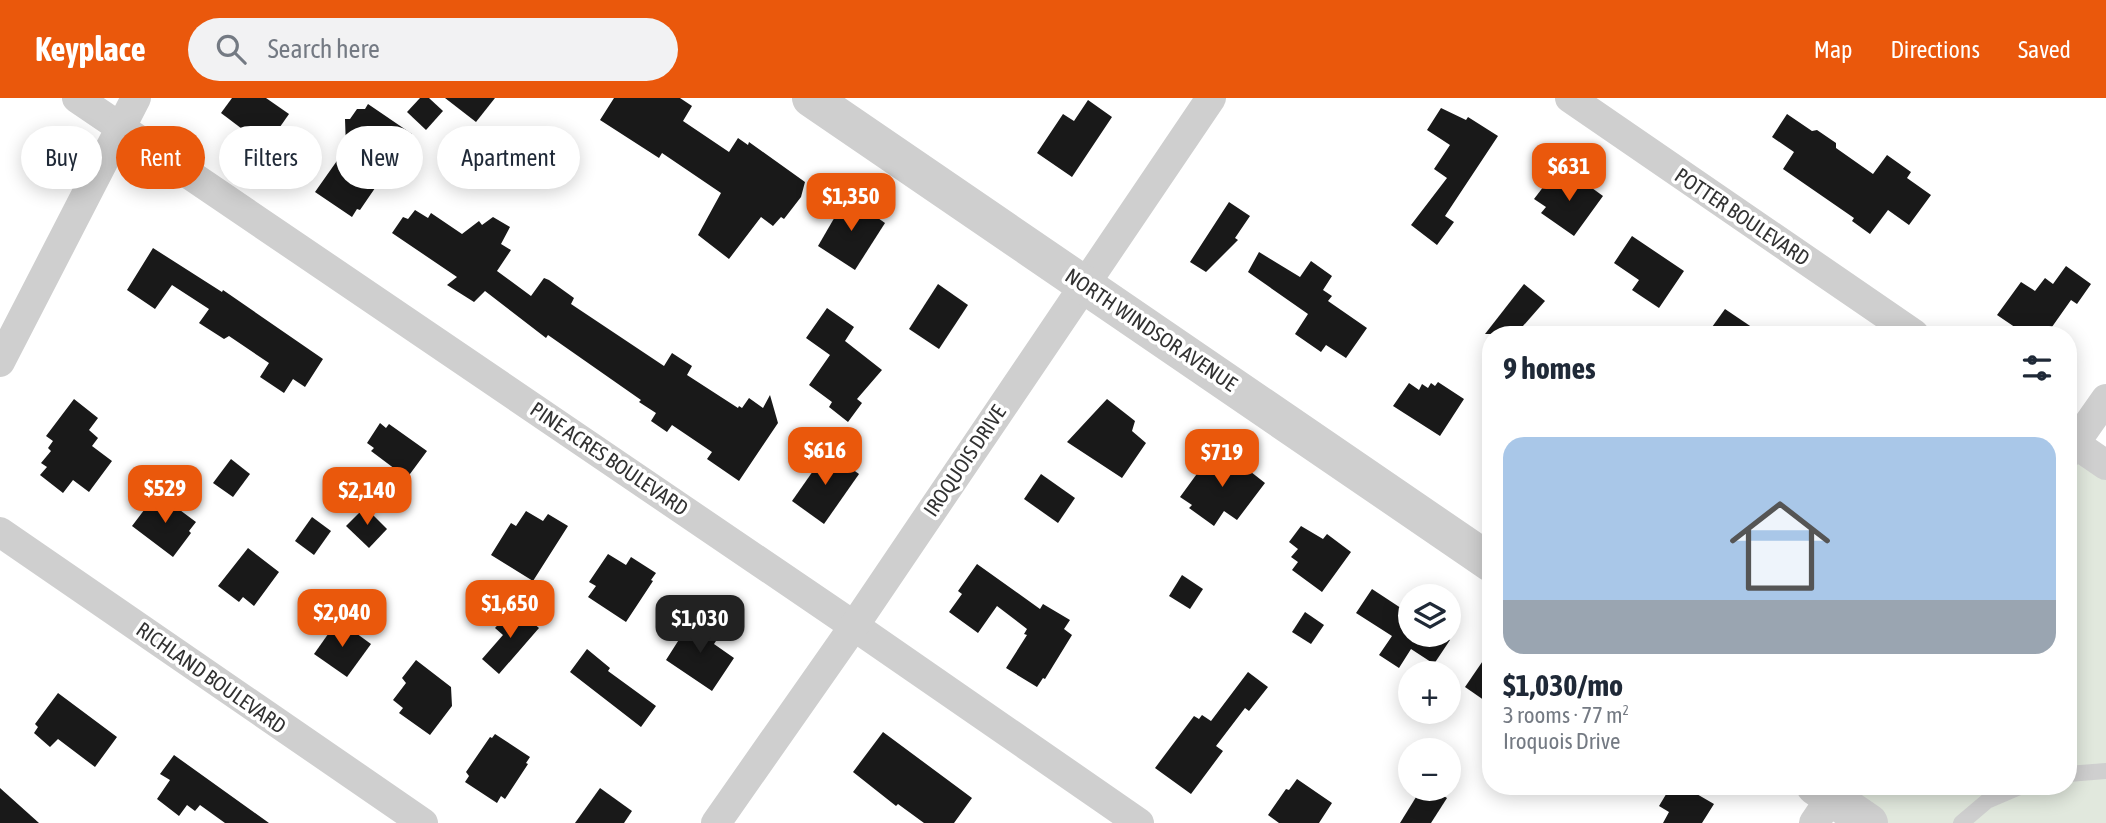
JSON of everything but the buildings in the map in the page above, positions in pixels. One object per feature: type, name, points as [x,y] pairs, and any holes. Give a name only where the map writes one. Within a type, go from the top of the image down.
[{"type":"street","name":"PINE ACRES BOULEVARD","points":[[77,98],[119,126]]},
{"type":"street","points":[[121,126],[136,98]]},
{"type":"street","name":"NORTH WINDSOR AVENUE","points":[[811,98],[1482,557]]},
{"type":"street","name":"IROQUOIS DRIVE","points":[[716,823],[854,626],[1211,98]]},
{"type":"street","name":"POTTER BOULEVARD","points":[[1570,98],[1902,326]]},
{"type":"street","points":[[0,362],[116,135]]},
{"type":"street","name":"PINE ACRES BOULEVARD","points":[[205,185],[1139,823]]},
{"type":"street","points":[[2077,438],[2106,399]]},
{"type":"street","points":[[2077,449],[2106,465]]},
{"type":"street","name":"RICHLAND BOULEVARD","points":[[0,532],[423,823]]},
{"type":"street","points":[[1825,798],[1869,823]]},
{"type":"lane","points":[[2077,773],[2106,771]]},
{"type":"lane","points":[[1961,823],[1987,801],[2001,795]]},
{"type":"shaded area","points":[[2077,456],[2106,465],[2106,823],[1869,823],[1846,795],[2077,795]]}]
